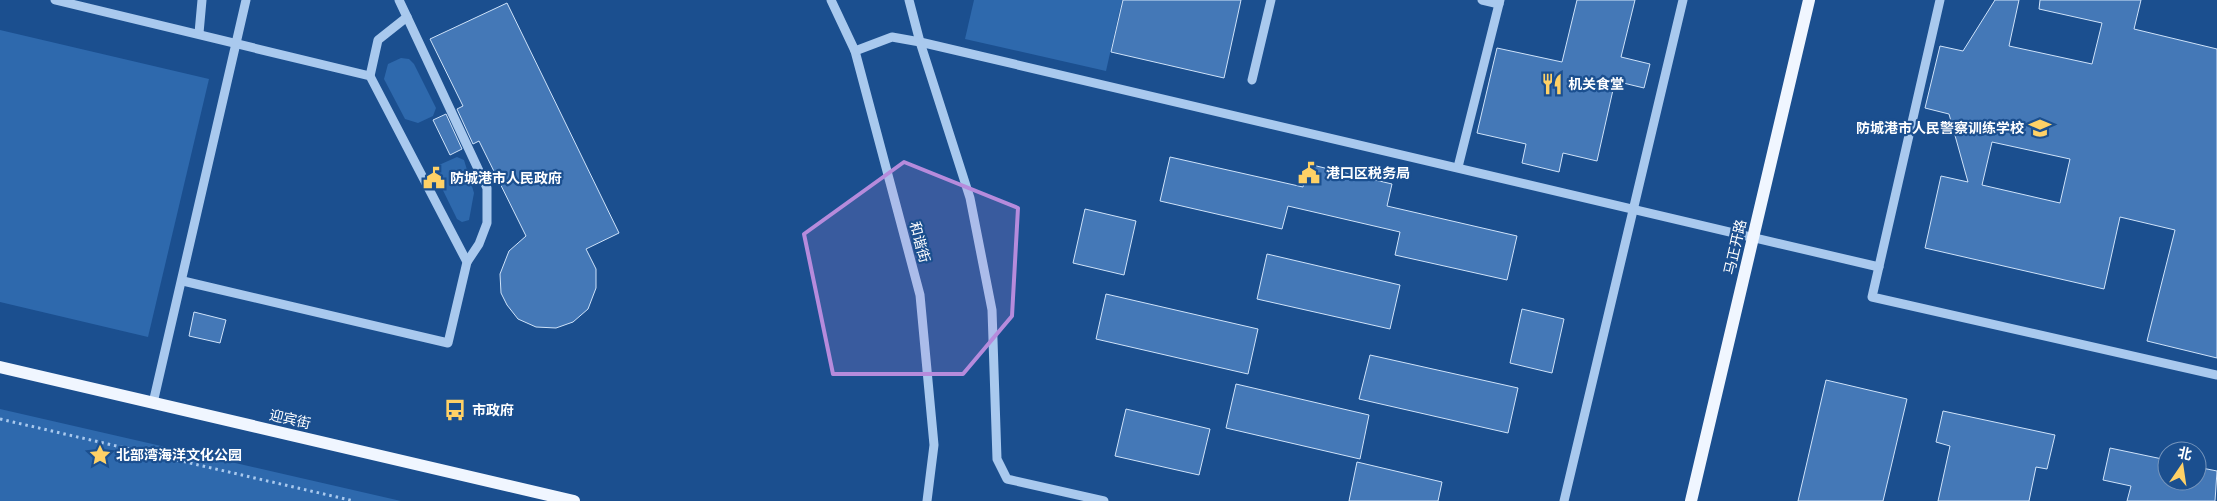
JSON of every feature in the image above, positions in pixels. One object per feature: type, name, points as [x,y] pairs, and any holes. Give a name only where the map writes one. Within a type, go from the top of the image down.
[{"type":"main road","name":"马正开路","points":[[1691,501],[1809,0]]},
{"type":"main road","name":"迎宾街","points":[[0,367],[574,501]]},
{"type":"street","points":[[55,0],[199,33],[370,76]]},
{"type":"street","points":[[199,33],[202,0]]},
{"type":"street","points":[[153,402],[183,281],[246,0]]},
{"type":"street","points":[[183,281],[448,343],[467,262],[479,244],[487,223],[487,188],[399,0]]},
{"type":"street","name":"和谐街","points":[[832,0],[855,51],[920,295],[934,445],[927,501]]},
{"type":"street","points":[[909,0],[920,42],[970,198],[992,310],[997,459],[1007,479],[1104,501]]},
{"type":"street","points":[[1252,80],[1270,0]]},
{"type":"street","points":[[1458,167],[1499,2],[1482,0]]},
{"type":"street","points":[[1564,501],[1683,0]]},
{"type":"street","points":[[1940,0],[1872,297],[2217,375]]},
{"type":"street","points":[[407,18],[378,40],[370,76],[467,262]]},
{"type":"street","points":[[855,51],[892,37],[920,42],[1879,267]]},
{"type":"path","points":[[0,419],[354,501]]},
{"type":"highlighted area","points":[[904,162],[1018,208],[1012,316],[963,374],[833,374],[804,234]]},
{"type":"shaded area","points":[[974,0],[1122,0],[1106,71],[965,39]]},
{"type":"shaded area","points":[[0,30],[209,79],[148,337],[0,302]]},
{"type":"shaded area","points":[[401,58],[409,59],[414,64],[436,108],[433,116],[418,123],[405,119],[384,79],[388,64]]},
{"type":"shaded area","points":[[457,157],[464,160],[474,193],[469,220],[462,222],[457,219],[435,174],[439,165]]},
{"type":"shaded area","name":"北部湾海洋文化公园","points":[[0,409],[401,501],[0,501]]},
{"type":"building","points":[[1123,0],[1241,0],[1224,78],[1111,52]]},
{"type":"building","name":"机关食堂","points":[[1577,0],[1635,0],[1621,57],[1650,64],[1644,88],[1615,81],[1597,161],[1563,153],[1559,172],[1522,163],[1526,144],[1477,133],[1497,48],[1562,62]]},
{"type":"building","points":[[1995,0],[2019,0],[2009,46],[2092,64],[2102,23],[2039,9],[2040,0],[2141,0],[2134,29],[2217,49],[2217,358],[2147,341],[2175,230],[2120,217],[2104,289],[1925,248],[1941,176],[1968,182],[1949,114],[1925,108],[1940,46],[1963,51]],"holes":[[[1992,142],[2070,159],[2060,203],[1982,185]]]},
{"type":"building","points":[[507,3],[619,233],[586,249],[596,269],[596,288],[588,309],[573,322],[556,328],[536,327],[518,319],[507,305],[501,293],[500,274],[509,251],[526,236],[479,141],[473,144],[457,109],[463,106],[430,39]]},
{"type":"building","points":[[446,114],[462,149],[450,155],[433,120]]},
{"type":"building","points":[[1170,157],[1303,187],[1308,164],[1392,184],[1387,206],[1517,236],[1507,280],[1395,255],[1400,232],[1288,206],[1282,229],[1160,201]]},
{"type":"building","points":[[1085,209],[1136,221],[1124,275],[1073,263]]},
{"type":"building","points":[[1267,254],[1400,285],[1390,329],[1257,299]]},
{"type":"building","points":[[1106,294],[1258,329],[1248,374],[1096,339]]},
{"type":"building","points":[[1522,309],[1564,319],[1552,373],[1510,363]]},
{"type":"building","points":[[194,312],[226,320],[220,343],[189,336]]},
{"type":"building","points":[[1370,355],[1518,388],[1508,433],[1359,399]]},
{"type":"building","points":[[1826,380],[1907,399],[1883,501],[1798,501]]},
{"type":"building","points":[[1236,384],[1369,415],[1360,459],[1226,428]]},
{"type":"building","points":[[1126,409],[1210,429],[1199,475],[1115,456]]},
{"type":"building","points":[[1943,411],[2055,435],[2047,469],[2036,467],[2029,501],[1938,501],[1950,446],[1936,442]]},
{"type":"building","points":[[2110,448],[2157,458],[2157,491],[2207,491],[2207,469],[2217,471],[2215,501],[2127,501],[2131,486],[2103,480]]},
{"type":"building","points":[[1357,462],[1442,482],[1438,501],[1349,501]]},
{"type":"place","name":"机关食堂","points":[[1552,84]]},
{"type":"place","name":"防城港市人民警察训练学校","points":[[2040,128]]},
{"type":"place","name":"港口区税务局","points":[[1309,173]]},
{"type":"place","name":"防城港市人民政府","points":[[434,178]]},
{"type":"place","name":"市政府","points":[[455,410]]},
{"type":"place","name":"北部湾海洋文化公园","points":[[100,455]]}]
